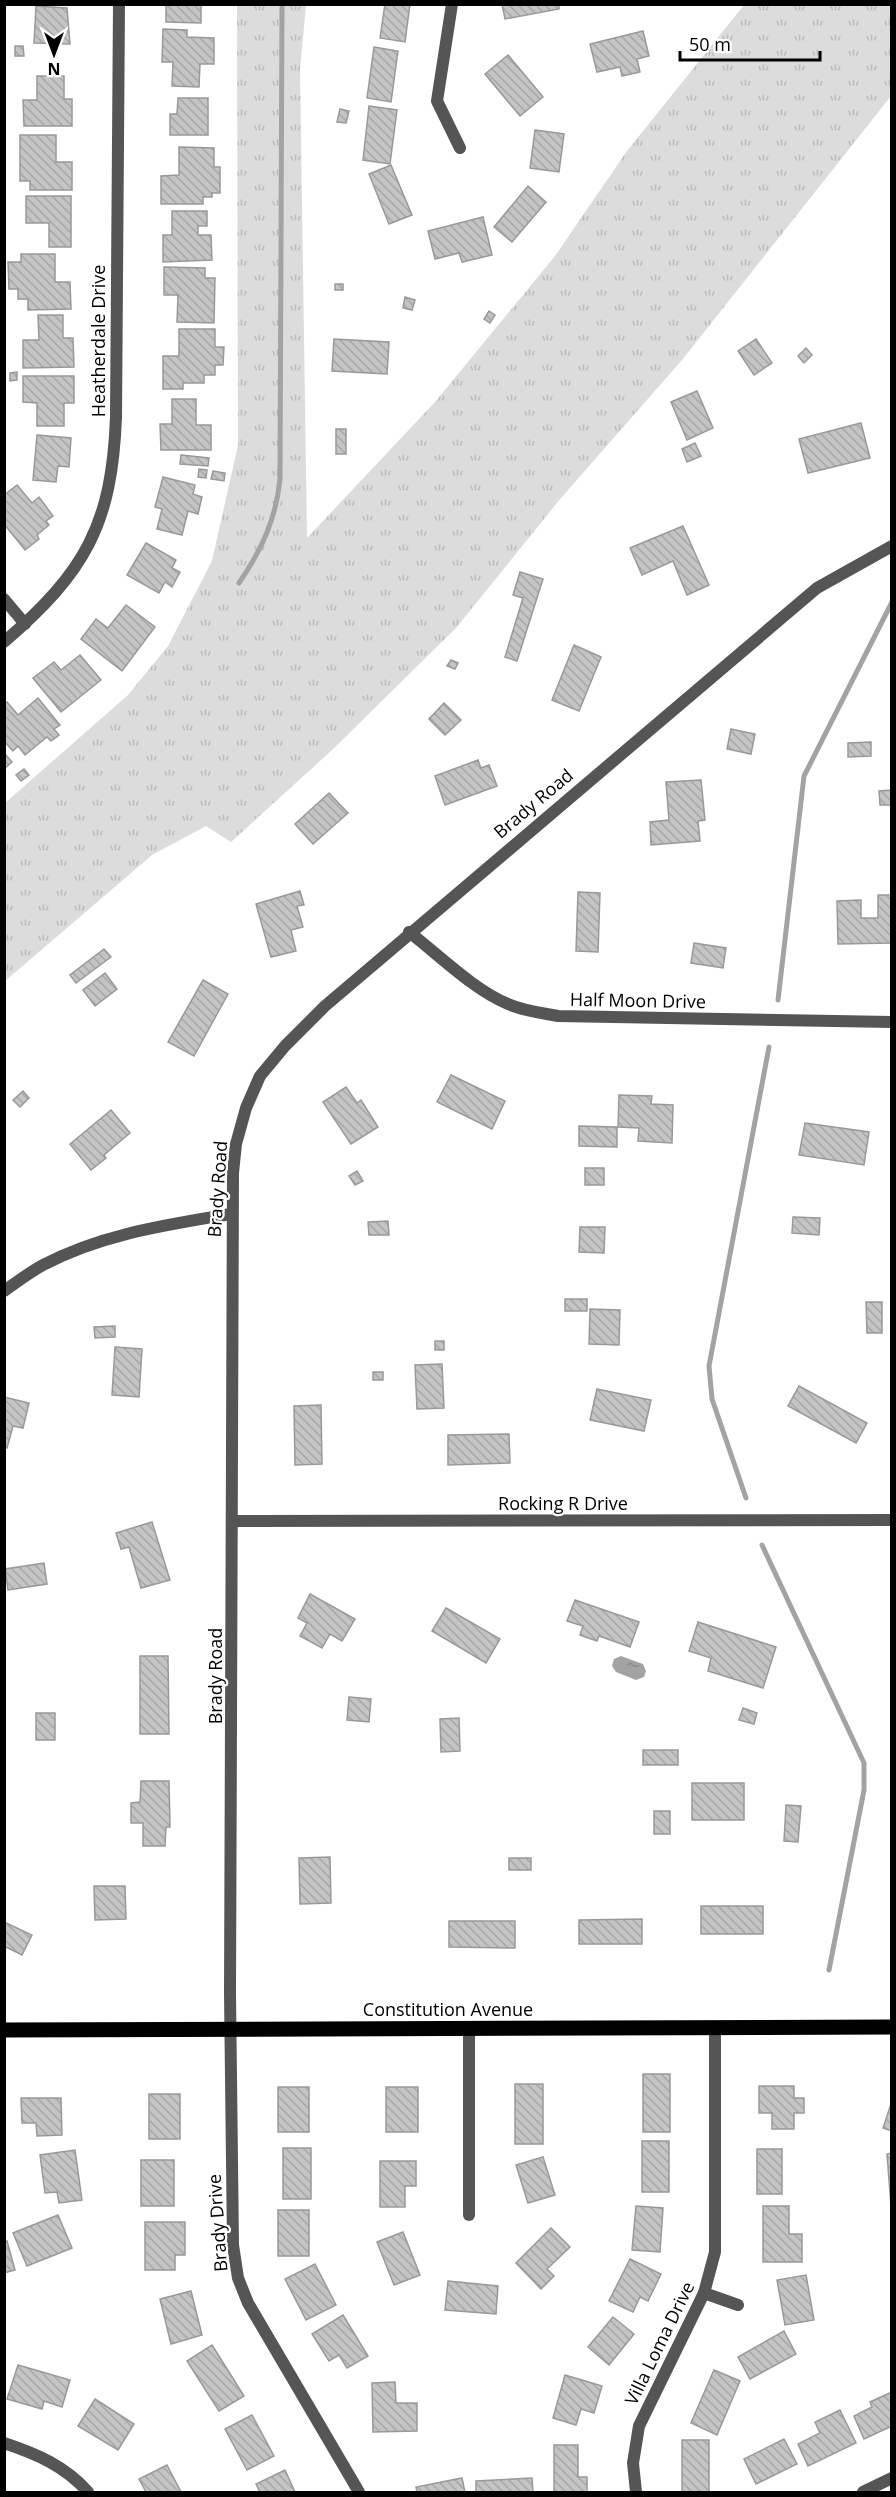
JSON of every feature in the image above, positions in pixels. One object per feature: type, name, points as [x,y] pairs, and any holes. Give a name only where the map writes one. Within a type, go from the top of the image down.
[{"type":"main road","name":"Constitution Avenue","points":[[4,2030],[891,2028]]},
{"type":"street","name":"Heatherdale Drive","points":[[4,642],[50,601],[84,556],[96,530],[111,475],[116,417],[117,113],[120,4]]},
{"type":"street","points":[[452,4],[437,101],[460,148]]},
{"type":"street","name":"Brady Road","points":[[232,2028],[234,1521],[231,1215],[236,1143],[246,1108],[260,1076],[285,1046],[325,1006],[409,932],[817,588],[891,546]]},
{"type":"street","points":[[4,599],[25,624]]},
{"type":"street","name":"Half Moon Drive","points":[[409,932],[486,992],[507,1004],[531,1011],[558,1016],[891,1022]]},
{"type":"street","points":[[4,1291],[42,1265],[87,1246],[137,1230],[231,1215]]},
{"type":"street","name":"Rocking R Drive","points":[[234,1521],[891,1520]]},
{"type":"street","name":"Brady Drive","points":[[232,2028],[231,2207],[238,2278],[261,2326],[359,2493]]},
{"type":"street","points":[[469,2028],[469,2216]]},
{"type":"street","name":"Villa Loma Drive","points":[[636,2493],[633,2463],[639,2426],[704,2293],[716,2252],[715,2028]]},
{"type":"street","points":[[704,2293],[738,2305]]},
{"type":"street","points":[[4,2443],[40,2455],[61,2468],[88,2493]]},
{"type":"street","points":[[863,2493],[891,2478]]},
{"type":"green space","points":[[237,5],[306,5],[300,70],[307,538],[435,402],[555,256],[627,151],[744,5],[891,5],[891,96],[682,360],[561,498],[456,628],[331,751],[231,842],[206,826],[152,855],[5,981],[5,803],[128,695],[168,646],[212,561],[238,445]]},
{"type":"water","points":[[621,1656],[643,1664],[646,1671],[644,1677],[636,1680],[616,1672],[612,1666],[614,1659]]},
{"type":"building","points":[[166,4],[201,4],[201,23],[166,22]]},
{"type":"building","points":[[385,4],[410,4],[405,42],[380,38]]},
{"type":"building","points":[[502,4],[559,4],[559,9],[505,19]]},
{"type":"building","points":[[36,6],[67,8],[70,44],[34,43]]},
{"type":"building","points":[[163,29],[187,30],[187,37],[214,38],[214,64],[200,64],[199,87],[172,86],[173,62],[162,62]]},
{"type":"building","points":[[643,31],[649,56],[637,59],[640,72],[622,76],[620,67],[597,72],[590,44]]},
{"type":"building","points":[[15,46],[23,46],[24,56],[15,56]]},
{"type":"building","points":[[374,47],[398,51],[391,102],[367,98]]},
{"type":"building","points":[[508,55],[543,97],[520,116],[485,74]]},
{"type":"building","points":[[37,76],[64,76],[64,99],[72,99],[72,126],[24,126],[23,100],[37,100]]},
{"type":"building","points":[[178,98],[208,98],[208,135],[170,135],[170,114],[177,114]]},
{"type":"building","points":[[369,106],[397,110],[390,164],[363,160]]},
{"type":"building","points":[[340,109],[349,111],[346,123],[337,122]]},
{"type":"building","points":[[535,130],[564,134],[559,172],[530,168]]},
{"type":"building","points":[[20,135],[56,135],[56,162],[72,162],[72,190],[30,190],[30,181],[20,181]]},
{"type":"building","points":[[179,147],[214,148],[214,167],[220,167],[220,193],[212,193],[212,197],[203,197],[203,204],[161,204],[161,176],[179,175]]},
{"type":"building","points":[[391,165],[412,215],[389,224],[369,174]]},
{"type":"building","points":[[528,186],[546,202],[512,242],[494,227]]},
{"type":"building","points":[[26,196],[71,196],[71,247],[49,247],[49,223],[26,223]]},
{"type":"building","points":[[172,211],[207,211],[207,226],[198,226],[198,235],[211,235],[212,260],[163,262],[163,235],[172,235]]},
{"type":"building","points":[[483,217],[492,255],[462,262],[459,253],[435,259],[428,231]]},
{"type":"building","points":[[21,254],[55,254],[55,282],[70,282],[71,309],[28,310],[28,299],[18,299],[18,289],[9,289],[8,262],[21,262]]},
{"type":"building","points":[[164,267],[205,268],[205,278],[215,278],[214,323],[177,322],[178,295],[164,295]]},
{"type":"building","points":[[335,284],[343,284],[343,290],[335,290]]},
{"type":"building","points":[[405,297],[415,300],[412,310],[403,308]]},
{"type":"building","points":[[489,311],[495,315],[490,323],[484,319]]},
{"type":"building","points":[[38,315],[63,315],[63,338],[73,338],[74,367],[23,368],[23,340],[39,340]]},
{"type":"building","points":[[179,329],[215,329],[215,347],[224,347],[223,365],[215,365],[215,375],[204,375],[204,383],[183,383],[183,389],[163,389],[163,356],[179,356]]},
{"type":"building","points":[[334,339],[389,342],[387,374],[332,371]]},
{"type":"building","points":[[756,339],[772,363],[754,375],[738,351]]},
{"type":"building","points":[[806,348],[812,355],[804,363],[798,356]]},
{"type":"building","points":[[17,372],[17,380],[10,381],[10,373]]},
{"type":"building","points":[[23,376],[74,376],[74,403],[64,403],[64,426],[37,426],[37,403],[23,402]]},
{"type":"building","points":[[697,391],[713,428],[687,440],[671,402]]},
{"type":"building","points":[[172,399],[196,399],[196,425],[211,425],[211,450],[161,450],[160,424],[172,424]]},
{"type":"building","points":[[861,423],[870,458],[808,473],[799,439]]},
{"type":"building","points":[[336,429],[346,429],[346,454],[336,454]]},
{"type":"building","points":[[37,435],[71,438],[69,467],[58,466],[56,482],[33,480]]},
{"type":"building","points":[[695,443],[701,456],[687,462],[682,449]]},
{"type":"building","points":[[181,455],[209,458],[208,466],[180,464]]},
{"type":"building","points":[[199,469],[207,470],[206,478],[198,477]]},
{"type":"building","points":[[213,471],[225,473],[224,481],[211,479]]},
{"type":"building","points":[[163,477],[195,485],[193,494],[202,497],[198,514],[188,511],[182,535],[157,529],[162,509],[155,507]]},
{"type":"building","points":[[17,485],[32,503],[39,497],[53,516],[46,521],[49,525],[37,535],[39,539],[25,550],[4,524],[4,495]]},
{"type":"building","points":[[683,526],[709,585],[687,595],[673,561],[642,575],[630,548]]},
{"type":"building","points":[[146,543],[176,560],[172,568],[180,572],[172,587],[165,582],[159,593],[127,575]]},
{"type":"building","points":[[520,572],[543,579],[517,661],[505,657],[523,598],[513,595]]},
{"type":"building","points":[[126,605],[155,627],[122,671],[81,639],[96,619],[108,628]]},
{"type":"building","points":[[574,645],[601,657],[579,711],[552,700]]},
{"type":"building","points":[[80,655],[101,680],[61,712],[33,678],[54,662],[61,670]]},
{"type":"building","points":[[451,660],[458,663],[455,669],[447,666]]},
{"type":"building","points":[[38,698],[60,725],[54,729],[59,735],[51,741],[47,737],[25,755],[18,746],[13,751],[4,741],[4,704],[7,702],[18,715]]},
{"type":"building","points":[[444,703],[461,720],[445,735],[429,719]]},
{"type":"building","points":[[731,729],[755,734],[751,754],[727,749]]},
{"type":"building","points":[[871,742],[871,756],[848,757],[848,743]]},
{"type":"building","points":[[4,753],[12,762],[4,769]]},
{"type":"building","points":[[478,760],[481,768],[489,765],[497,786],[445,805],[435,776]]},
{"type":"building","points":[[24,769],[29,775],[21,781],[16,775]]},
{"type":"building","points":[[701,780],[705,820],[698,821],[700,841],[651,845],[650,822],[669,820],[666,782]]},
{"type":"building","points":[[892,790],[892,805],[880,805],[879,791]]},
{"type":"building","points":[[329,793],[348,813],[313,844],[295,824]]},
{"type":"building","points":[[300,891],[304,905],[297,906],[303,927],[291,930],[296,951],[271,957],[256,904]]},
{"type":"building","points":[[578,892],[600,893],[598,952],[576,951]]},
{"type":"building","points":[[878,895],[892,895],[892,943],[838,944],[837,901],[861,900],[861,918],[878,918]]},
{"type":"building","points":[[694,943],[726,948],[723,968],[691,963]]},
{"type":"building","points":[[104,949],[111,957],[76,983],[70,975]]},
{"type":"building","points":[[105,973],[117,989],[95,1006],[83,990]]},
{"type":"building","points":[[203,980],[228,994],[194,1056],[168,1042]]},
{"type":"building","points":[[451,1075],[505,1101],[492,1129],[437,1102]]},
{"type":"building","points":[[346,1087],[357,1103],[361,1100],[378,1127],[351,1144],[323,1102]]},
{"type":"building","points":[[23,1091],[29,1098],[20,1107],[13,1100]]},
{"type":"building","points":[[619,1095],[652,1096],[651,1104],[673,1105],[672,1143],[638,1141],[639,1128],[618,1127]]},
{"type":"building","points":[[111,1110],[130,1133],[104,1155],[106,1158],[91,1170],[70,1144]]},
{"type":"building","points":[[805,1123],[869,1132],[864,1165],[799,1155]]},
{"type":"building","points":[[579,1126],[617,1127],[617,1147],[579,1146]]},
{"type":"building","points":[[585,1168],[604,1168],[604,1185],[585,1185]]},
{"type":"building","points":[[357,1171],[363,1181],[355,1185],[349,1176]]},
{"type":"building","points":[[793,1217],[820,1218],[819,1235],[792,1233]]},
{"type":"building","points":[[388,1221],[389,1235],[369,1235],[368,1222]]},
{"type":"building","points":[[580,1227],[605,1227],[604,1253],[579,1252]]},
{"type":"building","points":[[565,1299],[587,1299],[587,1311],[565,1311]]},
{"type":"building","points":[[866,1302],[882,1302],[882,1333],[867,1333]]},
{"type":"building","points":[[590,1309],[620,1310],[619,1345],[589,1344]]},
{"type":"building","points":[[115,1326],[115,1337],[95,1338],[94,1327]]},
{"type":"building","points":[[435,1341],[444,1341],[444,1350],[435,1350]]},
{"type":"building","points":[[115,1347],[142,1349],[139,1397],[112,1395]]},
{"type":"building","points":[[442,1364],[444,1408],[417,1409],[415,1365]]},
{"type":"building","points":[[373,1372],[383,1372],[383,1380],[373,1380]]},
{"type":"building","points":[[799,1386],[867,1423],[856,1443],[788,1406]]},
{"type":"building","points":[[597,1389],[651,1400],[644,1431],[590,1420]]},
{"type":"building","points":[[4,1397],[29,1403],[23,1428],[13,1426],[7,1448],[4,1447]]},
{"type":"building","points":[[321,1405],[322,1464],[295,1465],[294,1406]]},
{"type":"building","points":[[509,1434],[510,1463],[448,1465],[448,1435]]},
{"type":"building","points":[[152,1522],[170,1580],[141,1588],[129,1547],[121,1549],[116,1533]]},
{"type":"building","points":[[44,1563],[47,1584],[8,1590],[5,1569]]},
{"type":"building","points":[[310,1594],[355,1619],[342,1641],[330,1634],[322,1648],[300,1636],[307,1623],[298,1618]]},
{"type":"building","points":[[575,1600],[639,1622],[630,1647],[599,1636],[597,1641],[580,1635],[583,1626],[567,1621]]},
{"type":"building","points":[[446,1608],[500,1639],[486,1663],[432,1631]]},
{"type":"building","points":[[698,1622],[776,1647],[763,1688],[708,1671],[711,1658],[689,1651]]},
{"type":"building","points":[[140,1656],[168,1656],[169,1734],[140,1734]]},
{"type":"building","points":[[349,1697],[371,1699],[369,1722],[347,1720]]},
{"type":"building","points":[[743,1708],[757,1713],[754,1724],[739,1720]]},
{"type":"building","points":[[36,1713],[55,1713],[55,1740],[36,1740]]},
{"type":"building","points":[[459,1718],[460,1751],[441,1752],[440,1719]]},
{"type":"building","points":[[643,1750],[678,1750],[678,1765],[643,1765]]},
{"type":"building","points":[[141,1781],[169,1781],[170,1827],[166,1827],[165,1846],[143,1846],[143,1823],[131,1823],[131,1803],[140,1802]]},
{"type":"building","points":[[692,1783],[744,1783],[744,1820],[692,1820]]},
{"type":"building","points":[[786,1805],[801,1806],[798,1842],[784,1841]]},
{"type":"building","points":[[654,1811],[670,1811],[670,1834],[654,1834]]},
{"type":"building","points":[[330,1857],[331,1903],[300,1904],[299,1858]]},
{"type":"building","points":[[509,1858],[531,1858],[531,1870],[509,1870]]},
{"type":"building","points":[[94,1886],[125,1886],[126,1919],[95,1920]]},
{"type":"building","points":[[701,1906],[763,1906],[763,1934],[701,1934]]},
{"type":"building","points":[[642,1919],[642,1944],[579,1944],[579,1920]]},
{"type":"building","points":[[449,1921],[515,1921],[515,1948],[449,1947]]},
{"type":"building","points":[[4,1922],[32,1935],[22,1955],[6,1947],[4,1950]]},
{"type":"building","points":[[643,2074],[670,2074],[670,2132],[643,2132]]},
{"type":"building","points":[[515,2084],[543,2084],[543,2144],[515,2144]]},
{"type":"building","points":[[759,2086],[794,2086],[794,2098],[804,2098],[804,2113],[794,2113],[794,2129],[772,2129],[772,2113],[759,2113]]},
{"type":"building","points":[[278,2087],[309,2087],[309,2132],[278,2132]]},
{"type":"building","points":[[386,2087],[418,2087],[418,2132],[386,2132]]},
{"type":"building","points":[[149,2094],[180,2094],[180,2139],[149,2139]]},
{"type":"building","points":[[21,2098],[61,2098],[62,2135],[37,2136],[36,2123],[22,2123]]},
{"type":"building","points":[[892,2101],[892,2131],[883,2128]]},
{"type":"building","points":[[642,2141],[669,2141],[669,2192],[642,2192]]},
{"type":"building","points":[[283,2148],[311,2148],[311,2199],[283,2199]]},
{"type":"building","points":[[757,2149],[782,2149],[782,2194],[757,2194]]},
{"type":"building","points":[[75,2150],[82,2200],[59,2203],[57,2192],[45,2193],[40,2155]]},
{"type":"building","points":[[892,2153],[892,2206],[891,2206],[887,2154]]},
{"type":"building","points":[[543,2157],[555,2195],[528,2203],[516,2165]]},
{"type":"building","points":[[141,2160],[174,2160],[174,2206],[141,2206]]},
{"type":"building","points":[[380,2161],[416,2161],[416,2186],[405,2186],[405,2207],[380,2207]]},
{"type":"building","points":[[636,2206],[663,2208],[660,2252],[632,2250]]},
{"type":"building","points":[[763,2206],[789,2206],[789,2234],[802,2234],[802,2262],[763,2262]]},
{"type":"building","points":[[278,2210],[309,2210],[309,2256],[278,2256]]},
{"type":"building","points":[[58,2215],[72,2248],[27,2266],[13,2233]]},
{"type":"building","points":[[145,2222],[185,2222],[185,2255],[175,2255],[175,2270],[145,2270]]},
{"type":"building","points":[[551,2228],[570,2247],[547,2269],[554,2276],[541,2289],[516,2263]]},
{"type":"building","points":[[403,2232],[420,2275],[394,2285],[377,2242]]},
{"type":"building","points":[[7,2241],[15,2270],[4,2273],[4,2242]]},
{"type":"building","points":[[630,2259],[661,2274],[648,2301],[640,2297],[633,2312],[609,2301]]},
{"type":"building","points":[[315,2264],[336,2305],[306,2320],[285,2279]]},
{"type":"building","points":[[806,2275],[814,2320],[785,2325],[777,2280]]},
{"type":"building","points":[[448,2281],[498,2286],[496,2314],[445,2310]]},
{"type":"building","points":[[191,2291],[202,2335],[171,2344],[160,2299]]},
{"type":"building","points":[[343,2315],[368,2356],[347,2368],[339,2355],[329,2361],[312,2334]]},
{"type":"building","points":[[613,2317],[634,2334],[609,2365],[588,2347]]},
{"type":"building","points":[[784,2331],[796,2354],[750,2379],[738,2357]]},
{"type":"building","points":[[212,2345],[244,2396],[219,2411],[187,2361]]},
{"type":"building","points":[[18,2365],[70,2380],[62,2407],[44,2401],[42,2409],[7,2399]]},
{"type":"building","points":[[714,2370],[740,2381],[717,2435],[691,2423]]},
{"type":"building","points":[[565,2375],[602,2386],[594,2413],[581,2409],[576,2425],[553,2418]]},
{"type":"building","points":[[395,2382],[396,2403],[417,2403],[417,2431],[373,2432],[372,2383]]},
{"type":"building","points":[[892,2392],[892,2426],[864,2439],[854,2416],[872,2407],[870,2402]]},
{"type":"building","points":[[95,2399],[134,2424],[118,2450],[78,2426]]},
{"type":"building","points":[[840,2410],[856,2443],[808,2466],[798,2444],[820,2433],[815,2422]]},
{"type":"building","points":[[252,2415],[274,2456],[247,2470],[225,2429]]},
{"type":"building","points":[[784,2439],[797,2464],[756,2484],[744,2459]]},
{"type":"building","points":[[682,2440],[709,2440],[709,2492],[682,2492]]},
{"type":"building","points":[[554,2445],[578,2445],[578,2477],[587,2477],[587,2492],[554,2492]]},
{"type":"building","points":[[167,2465],[181,2492],[146,2492],[139,2479]]},
{"type":"building","points":[[285,2470],[295,2492],[260,2492],[256,2484]]},
{"type":"building","points":[[462,2478],[465,2492],[417,2492],[416,2487]]},
{"type":"building","points":[[532,2478],[533,2492],[476,2492],[476,2481]]},
{"type":"waterway","points":[[239,583],[267,533],[280,479],[282,4]]},
{"type":"waterway","points":[[778,1000],[804,776],[892,602]]},
{"type":"waterway","points":[[746,1498],[712,1399],[709,1366],[769,1047]]},
{"type":"waterway","points":[[762,1545],[864,1763],[864,1790],[829,1970]]}]
